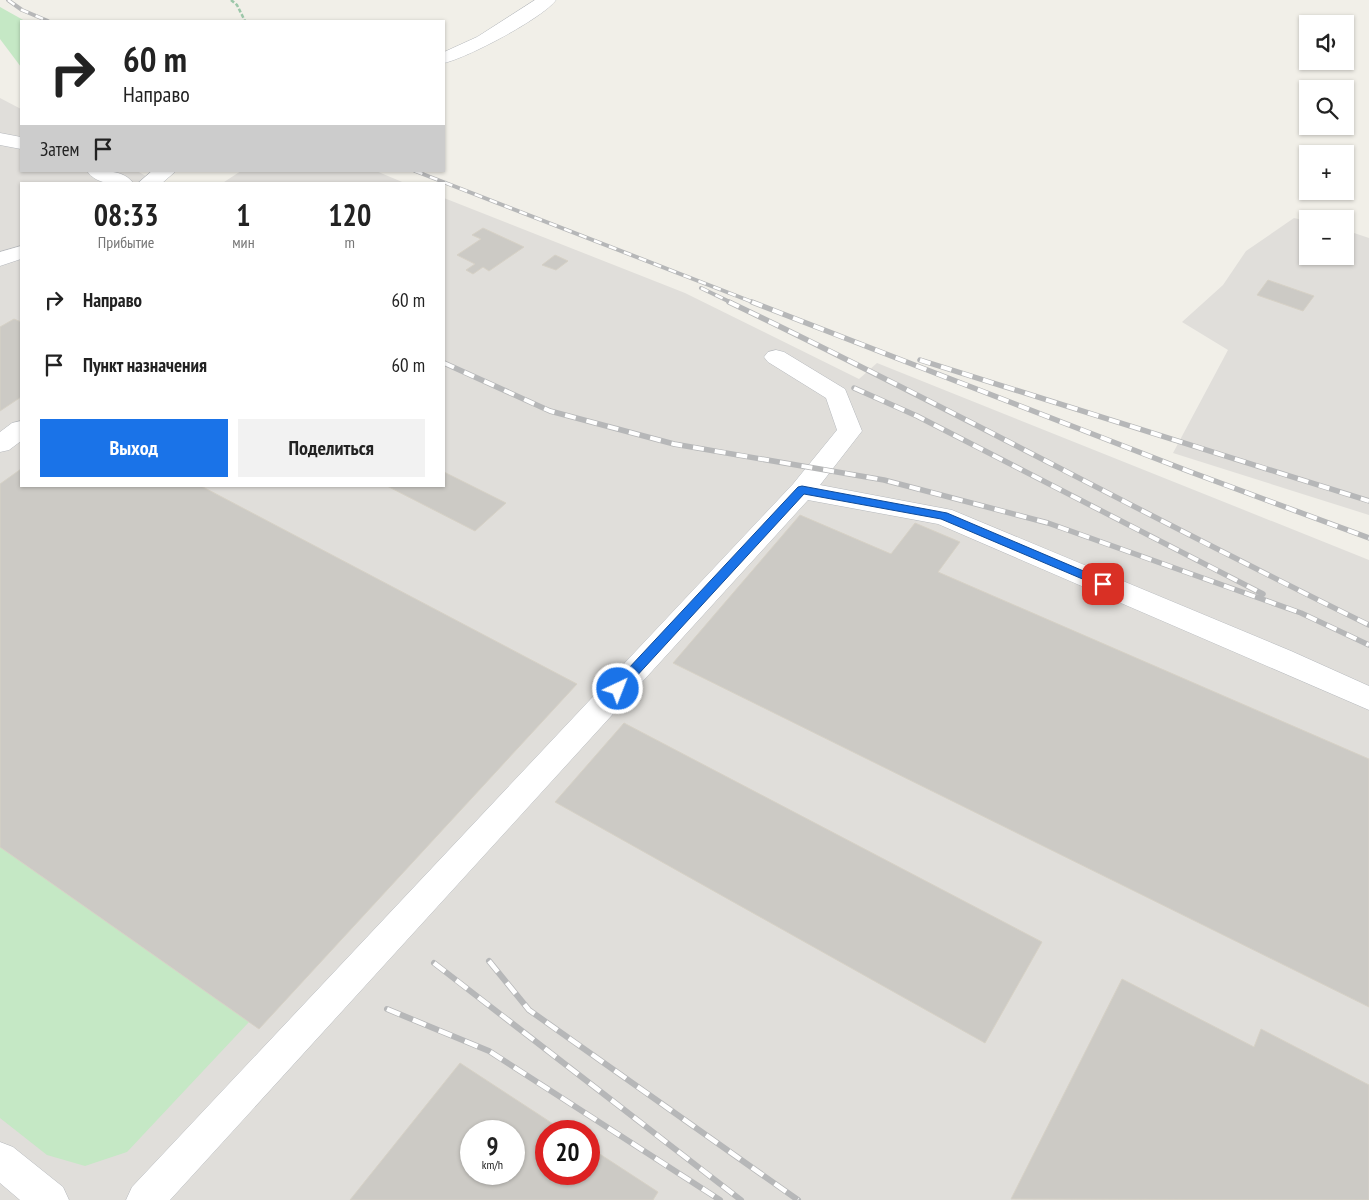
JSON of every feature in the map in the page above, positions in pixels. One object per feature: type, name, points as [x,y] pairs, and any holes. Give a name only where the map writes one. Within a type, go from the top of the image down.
[{"type":"lane","points":[[445,58],[457,54],[526,15],[547,0]]},
{"type":"lane","points":[[0,139],[20,143]]},
{"type":"lane","points":[[99,172],[120,182]]},
{"type":"lane","points":[[149,182],[164,172]]},
{"type":"lane","points":[[0,259],[20,252]]},
{"type":"lane","points":[[145,1200],[802,490],[850,431],[837,394],[776,357]]},
{"type":"lane","points":[[0,444],[20,430]]},
{"type":"lane","points":[[802,490],[943,516],[1281,659],[1369,699]]},
{"type":"lane","points":[[0,1160],[50,1200]]},
{"type":"path","points":[[231,0],[237,5],[244,20]]},
{"type":"shaded area","points":[[0,98],[20,108],[20,172],[139,172],[156,182],[20,182],[20,487],[445,487],[445,198],[685,293],[859,379],[877,363],[1369,560],[1369,1200],[0,1200]]},
{"type":"shaded area","points":[[239,172],[378,172],[402,182],[224,182]]},
{"type":"shaded area","points":[[1294,218],[1299,219],[1299,265],[1354,265],[1354,233],[1369,238],[1369,515],[1173,453],[1228,350],[1182,322],[1223,285],[1246,251]]},
{"type":"green space","points":[[0,7],[23,20],[20,20],[20,66],[0,39]]},
{"type":"green space","points":[[0,847],[249,1022],[127,1152],[85,1166],[47,1155],[0,1118]]},
{"type":"building","points":[[483,228],[524,247],[489,271],[483,267],[473,274],[466,270],[475,264],[457,255],[481,239],[472,235]]},
{"type":"building","points":[[555,255],[568,261],[556,270],[542,265]]},
{"type":"building","points":[[1268,280],[1314,296],[1303,311],[1257,295]]},
{"type":"building","points":[[14,319],[20,322],[20,398],[0,411],[0,327]]},
{"type":"building","points":[[20,470],[20,487],[203,487],[577,684],[259,1029],[0,847],[0,484]]},
{"type":"building","points":[[445,472],[506,503],[475,531],[389,487],[445,487]]},
{"type":"building","points":[[800,515],[891,554],[915,523],[960,542],[938,572],[1369,759],[1369,1007],[673,663]]},
{"type":"building","points":[[624,723],[1042,942],[985,1043],[555,802]]},
{"type":"building","points":[[1122,979],[1254,1047],[1261,1029],[1369,1085],[1369,1200],[1011,1199]]},
{"type":"building","points":[[460,1063],[547,1120],[535,1120],[535,1185],[600,1185],[600,1154],[658,1192],[653,1200],[350,1200]]},
{"type":"railway","points":[[8,0],[22,10],[46,20]]},
{"type":"railway","points":[[418,172],[443,182]]},
{"type":"railway","points":[[445,183],[755,303]]},
{"type":"railway","points":[[701,288],[732,303]]},
{"type":"railway","points":[[729,302],[890,381],[1369,625]]},
{"type":"railway","points":[[752,302],[1188,471],[1369,538]]},
{"type":"railway","points":[[920,360],[1369,501]]},
{"type":"railway","points":[[445,363],[550,411],[674,444],[884,480],[1048,523],[1301,613],[1369,645]]},
{"type":"railway","points":[[854,388],[917,416],[1263,594]]},
{"type":"railway","points":[[489,961],[529,1010],[798,1200]]},
{"type":"railway","points":[[434,963],[741,1200]]},
{"type":"railway","points":[[387,1009],[489,1051],[720,1200]]},
{"type":"route","points":[[618,689],[802,490],[943,516],[1103,584]]}]
